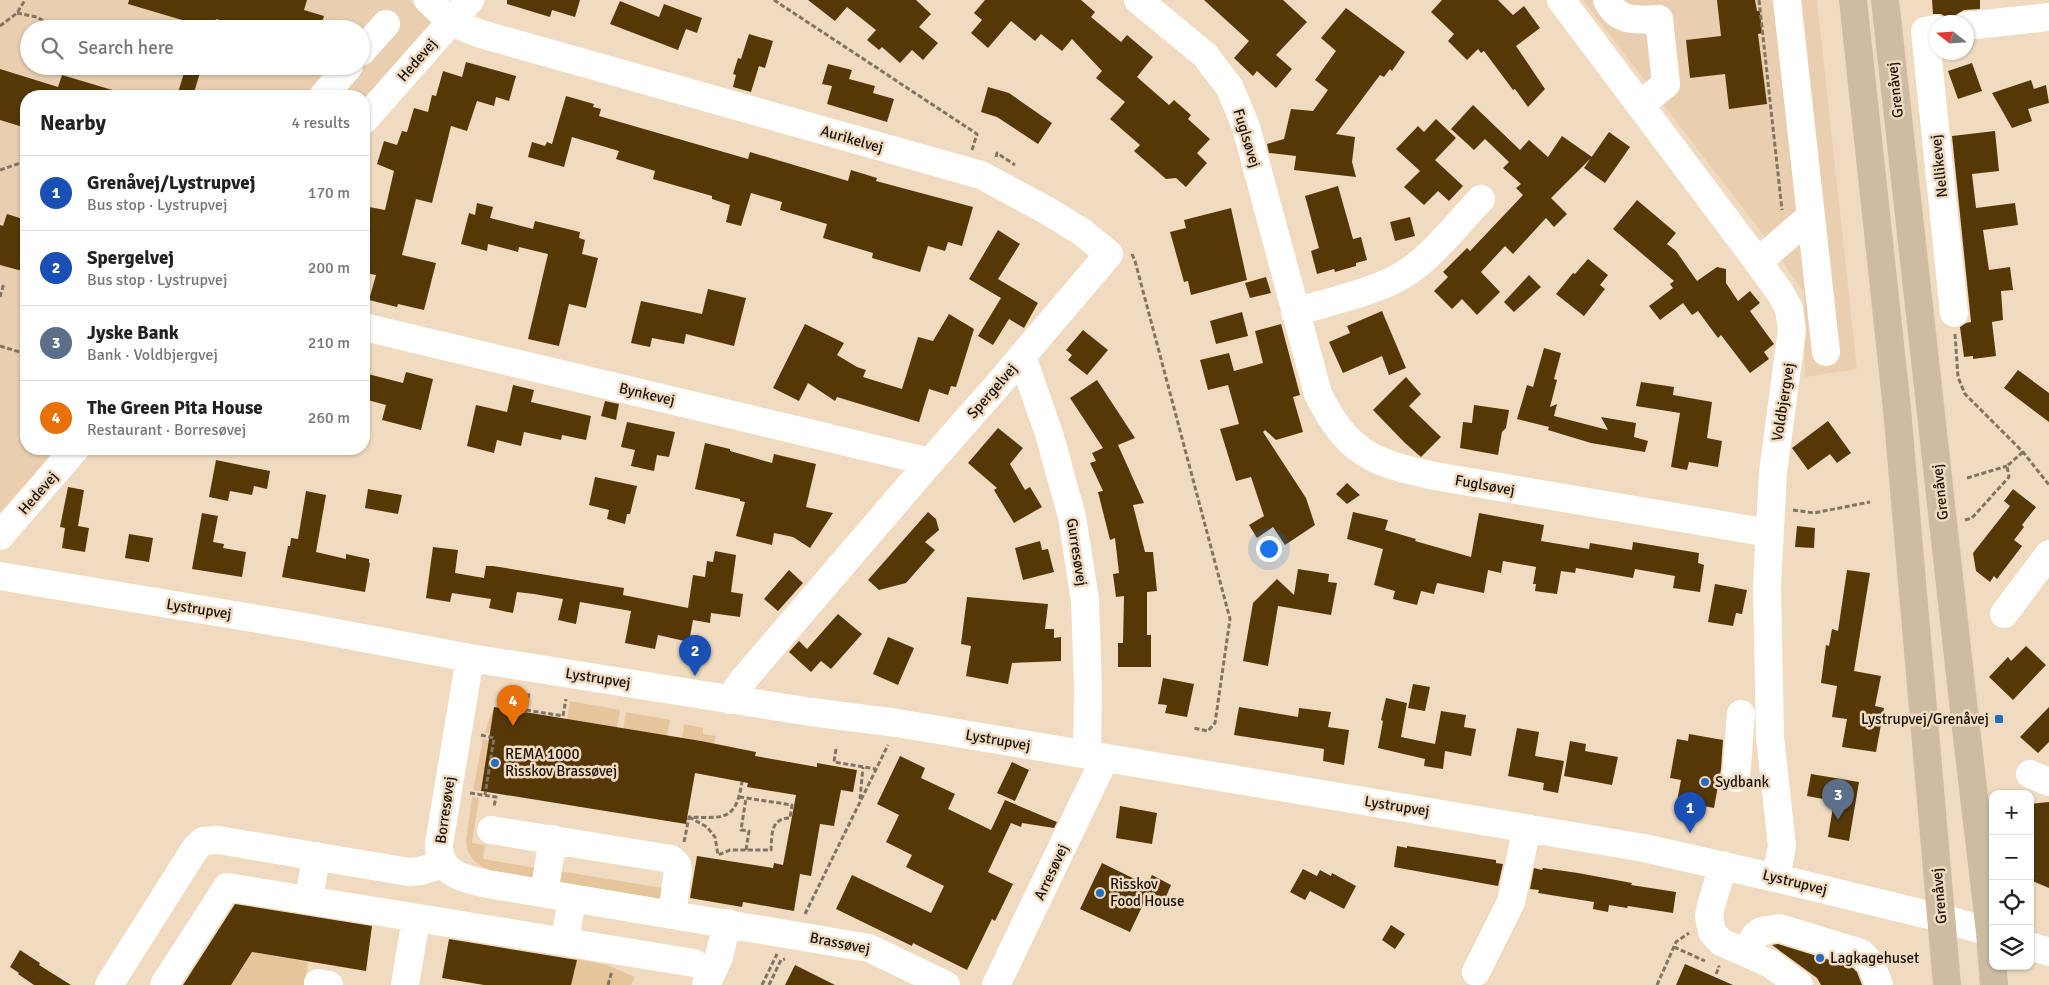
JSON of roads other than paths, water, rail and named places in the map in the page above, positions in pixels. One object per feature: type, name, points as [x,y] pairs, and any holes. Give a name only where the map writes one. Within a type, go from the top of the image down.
[{"type":"main road","name":"Grenåvej","points":[[1853,0],[1897,409],[1947,985]]},
{"type":"main road","name":"Grenåvej","points":[[1885,0],[1990,925]]},
{"type":"main road","name":"Grenåvej","points":[[1993,970],[1994,985]]},
{"type":"street","points":[[428,0],[451,22]]},
{"type":"street","name":"Hedevej","points":[[370,113],[470,0]]},
{"type":"street","name":"Fuglsøvej","points":[[1138,0],[1205,54],[1230,88],[1246,127],[1318,394],[1327,412],[1355,447],[1372,458],[1394,467],[1435,476],[1769,521]]},
{"type":"street","name":"Voldbjergvej","points":[[1561,0],[1758,262],[1781,294],[1789,309],[1792,330],[1791,349],[1781,411],[1769,521],[1766,630],[1770,737],[1782,846],[1776,878]]},
{"type":"street","points":[[1607,0],[1609,5],[1624,18],[1632,21],[1659,19],[1666,84],[1640,106]]},
{"type":"street","points":[[1787,0],[1826,352]]},
{"type":"street","points":[[1974,25],[2049,17],[2047,0]]},
{"type":"street","name":"Aurikelvej","points":[[451,22],[481,34],[976,175],[1046,210],[1082,232],[1108,254],[1022,356]]},
{"type":"street","points":[[370,42],[386,24]]},
{"type":"street","name":"Nellikevej","points":[[1929,31],[1925,31],[1954,313]]},
{"type":"street","points":[[328,90],[341,75]]},
{"type":"street","points":[[1295,312],[1365,291],[1394,280],[1422,261],[1480,199]]},
{"type":"street","points":[[1758,262],[1811,216]]},
{"type":"street","name":"Bynkevej","points":[[370,328],[930,462]]},
{"type":"street","name":"Spergelvej","points":[[729,700],[744,679],[1022,356]]},
{"type":"street","name":"Gurresøvej","points":[[1022,356],[1050,437],[1073,526],[1084,600],[1088,688],[1096,756]]},
{"type":"street","name":"Hedevej","points":[[0,536],[70,455]]},
{"type":"street","points":[[2004,614],[2049,554]]},
{"type":"street","name":"Lystrupvej","points":[[0,576],[294,625],[470,658],[729,700],[897,722],[1644,848],[1723,865],[1989,931]]},
{"type":"street","name":"Borresøvej","points":[[110,985],[195,849],[203,840],[213,839],[409,872],[420,871],[443,864],[439,850],[470,658]]},
{"type":"street","points":[[1736,778],[1740,725],[1757,738],[1770,737]]},
{"type":"street","name":"Arresøvej","points":[[996,985],[1096,756]]},
{"type":"street","points":[[1476,972],[1511,902],[1527,828]]},
{"type":"street","points":[[491,830],[673,860],[678,870],[672,915]]},
{"type":"street","points":[[544,893],[553,839]]},
{"type":"street","points":[[309,900],[316,856]]},
{"type":"street","name":"Brassøvej","points":[[443,864],[453,874],[468,880],[869,948],[946,985]]},
{"type":"street","points":[[1723,865],[1711,906],[1710,925],[1712,932],[1721,942],[1771,964],[1799,985]]},
{"type":"street","points":[[164,985],[227,887],[565,942],[700,974],[719,957],[727,923]]},
{"type":"street","points":[[565,942],[572,898]]},
{"type":"street","points":[[405,985],[416,918]]},
{"type":"street","points":[[1746,952],[1755,936],[1762,930],[1779,928],[1861,953],[1871,964],[1879,985]]},
{"type":"street","points":[[2034,947],[2049,952]]},
{"type":"place","name":"Spergelvej","points":[[695,676]]},
{"type":"place","name":"Lystrupvej/Grenåvej","points":[[1999,719]]},
{"type":"place","name":"The Green Pita House","points":[[513,726]]},
{"type":"place","name":"REMA 1000 Risskov Brassøvej","points":[[495,763]]},
{"type":"place","name":"Sydbank","points":[[1705,782]]},
{"type":"place","name":"Jyske Bank","points":[[1838,820]]},
{"type":"place","name":"Grenåvej/Lystrupvej","points":[[1690,833]]},
{"type":"place","name":"Risskov Food House","points":[[1100,893]]},
{"type":"place","name":"Lagkagehuset","points":[[1820,958]]}]
